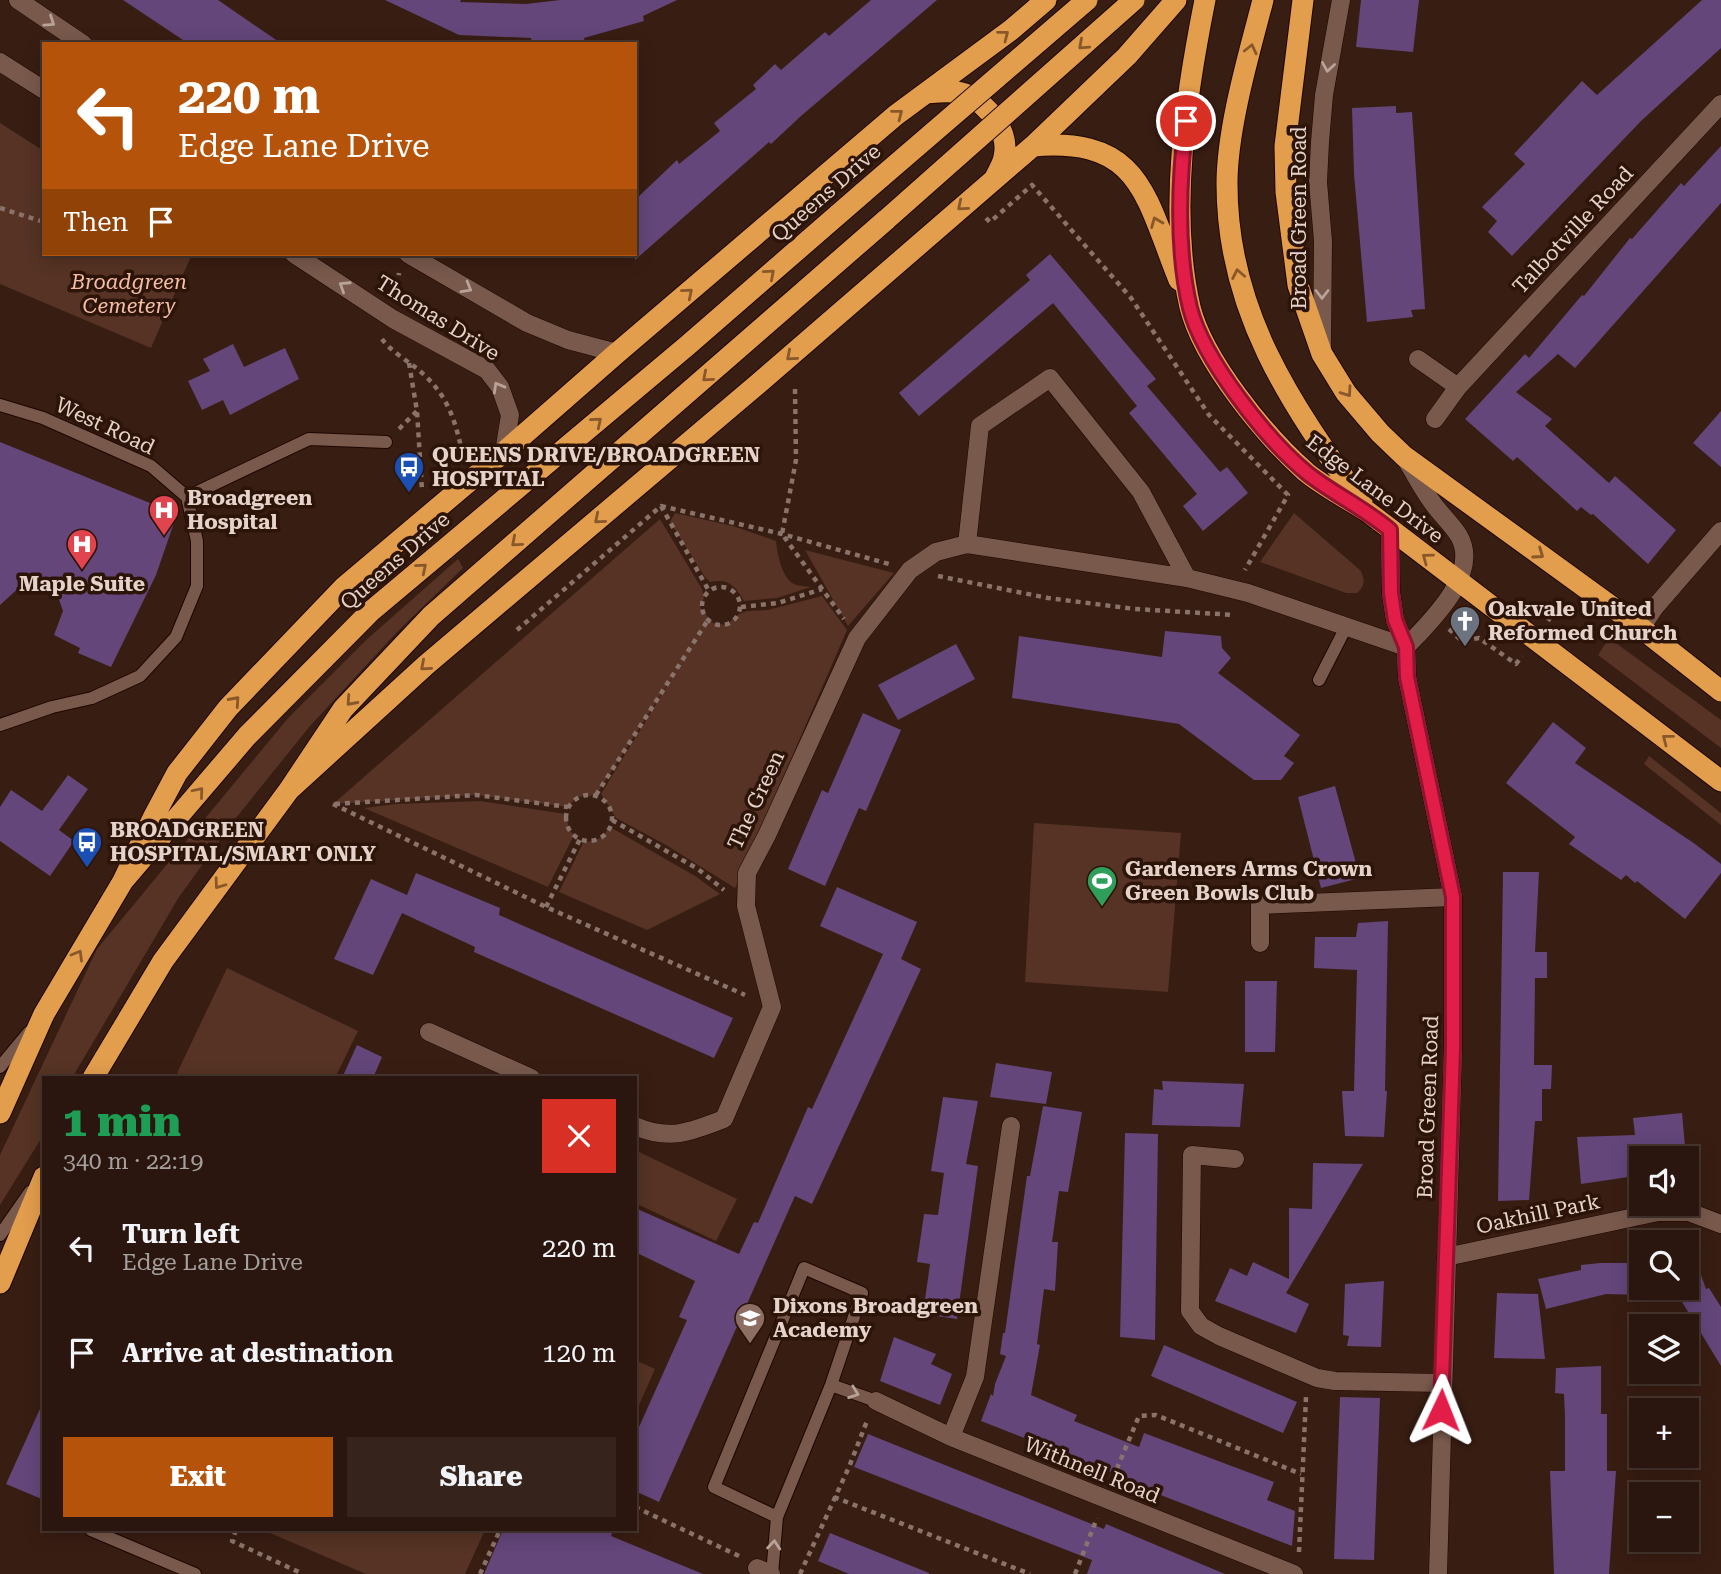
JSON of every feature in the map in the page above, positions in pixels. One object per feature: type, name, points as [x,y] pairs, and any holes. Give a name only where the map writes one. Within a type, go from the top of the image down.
[{"type":"highway","points":[[123,881],[177,773],[228,708],[344,587],[896,115],[1011,30],[1046,0]]},
{"type":"highway","name":"Queens Drive","points":[[0,1113],[44,1014],[123,881],[247,736],[370,612],[688,345],[1087,0]]},
{"type":"highway","points":[[94,1076],[163,961],[289,790],[343,709],[431,615],[887,219],[1134,0]]},
{"type":"highway","points":[[289,790],[426,665],[1033,146],[1127,56],[1176,0]]},
{"type":"highway","name":"Edge Lane Drive","points":[[1205,0],[1195,50],[1180,168],[1184,260],[1191,308],[1208,348],[1223,373],[1279,446],[1308,473],[1368,512],[1721,780]]},
{"type":"highway","points":[[1263,0],[1233,132],[1227,182],[1231,235],[1239,282],[1259,338],[1276,374],[1327,455],[1368,512]]},
{"type":"highway","name":"Edge Lane Drive","points":[[1304,3],[1285,146],[1286,192],[1298,285],[1322,354],[1346,393],[1404,456],[1641,628],[1721,691]]},
{"type":"highway","points":[[926,93],[947,91],[964,94],[980,103],[993,117],[1005,138],[1004,157],[993,181]]},
{"type":"highway","points":[[1033,146],[1062,144],[1101,151],[1118,160],[1133,176],[1146,199],[1191,308]]},
{"type":"highway","points":[[0,1283],[42,1182]]},
{"type":"street","points":[[18,0],[80,42]]},
{"type":"street","name":"Broad Green Road","points":[[1322,354],[1322,241],[1318,182],[1320,142],[1324,95],[1340,0]]},
{"type":"street","points":[[0,62],[42,89]]},
{"type":"street","name":"Talbotville Road","points":[[1435,419],[1458,387],[1721,104]]},
{"type":"street","name":"Thomas Drive","points":[[297,256],[393,319],[487,370],[500,387],[510,415],[504,452]]},
{"type":"street","name":"Thomas Drive","points":[[404,260],[568,341],[617,353]]},
{"type":"street","points":[[1418,359],[1458,387]]},
{"type":"street","points":[[967,544],[980,426],[1050,378],[1141,492],[1187,578]]},
{"type":"street","points":[[1404,456],[1432,503],[1460,537],[1464,556],[1459,582],[1435,617],[1406,647]]},
{"type":"street","name":"Broad Green Road","points":[[1390,530],[1391,593],[1395,620],[1406,647],[1407,677],[1453,897],[1453,1048],[1438,1574]]},
{"type":"street","points":[[1641,628],[1654,607],[1721,531]]},
{"type":"street","name":"The Green","points":[[772,1007],[746,906],[747,873],[857,638],[910,570],[936,552],[967,544],[1187,578],[1234,589],[1406,647]]},
{"type":"street","points":[[1260,943],[1260,905],[1453,897]]},
{"type":"street","points":[[637,1127],[654,1135],[692,1131],[724,1119],[772,1007]]},
{"type":"street","points":[[429,1032],[527,1076]]},
{"type":"street","points":[[951,1437],[975,1377],[1011,1126]]},
{"type":"street","points":[[1235,1159],[1192,1155],[1190,1311],[1201,1326],[1312,1377],[1335,1381],[1442,1383]]},
{"type":"street","name":"Oakhill Park","points":[[1446,1257],[1658,1212],[1689,1212],[1721,1224]]},
{"type":"street","name":"Withnell Road","points":[[876,1401],[951,1437],[1105,1500],[1297,1569]]},
{"type":"lane","name":"West Road","points":[[0,405],[43,418],[150,466],[187,497]]},
{"type":"lane","points":[[0,725],[21,716],[92,698],[140,676],[176,637],[197,586],[197,541],[187,497],[309,439],[386,442]]},
{"type":"lane","points":[[1319,680],[1346,626]]},
{"type":"lane","points":[[0,1067],[44,1014]]},
{"type":"lane","points":[[0,1235],[42,1174]]},
{"type":"lane","points":[[766,1572],[777,1517],[831,1385],[862,1293],[804,1268],[714,1487],[777,1517]]},
{"type":"lane","points":[[831,1385],[876,1401]]},
{"type":"lane","points":[[93,1531],[195,1574]]},
{"type":"path","points":[[970,200],[990,222],[1032,185],[1130,298],[1209,415],[1289,495],[1234,589]]},
{"type":"path","points":[[0,208],[42,221]]},
{"type":"path","points":[[404,260],[393,319],[381,340],[422,373],[444,397],[454,416],[461,447]]},
{"type":"path","points":[[409,362],[417,411],[425,517]]},
{"type":"path","points":[[795,389],[796,460],[782,534],[857,638]]},
{"type":"path","points":[[661,506],[782,534],[910,570],[1048,598],[1135,609],[1239,615]]},
{"type":"path","points":[[517,630],[661,506]]},
{"type":"path","points":[[661,506],[709,591]]},
{"type":"path","points":[[722,586],[737,594],[739,614],[730,623],[719,625],[708,620],[702,609],[704,598],[709,591],[722,586]]},
{"type":"path","points":[[740,607],[778,603],[822,589]]},
{"type":"path","points":[[1516,664],[1551,616],[1569,615],[1588,590]]},
{"type":"path","points":[[596,795],[708,620]]},
{"type":"path","points":[[568,807],[476,795],[333,804],[546,907],[772,1007]]},
{"type":"path","points":[[596,795],[609,805],[612,820],[610,827],[601,838],[587,841],[580,839],[569,829],[566,814],[568,807],[577,797],[596,795]]},
{"type":"path","points":[[612,820],[698,869],[746,906]]},
{"type":"path","points":[[546,907],[580,839]]},
{"type":"path","points":[[1297,1569],[1307,1390],[1312,1377]]},
{"type":"path","points":[[800,1574],[876,1401]]},
{"type":"path","points":[[1075,1574],[1139,1416],[1156,1415],[1301,1474]]},
{"type":"path","points":[[834,1497],[1030,1574]]},
{"type":"path","points":[[637,1508],[740,1556],[766,1572]]},
{"type":"path","points":[[236,1531],[232,1541],[303,1574]]},
{"type":"path","points":[[480,1574],[500,1531]]},
{"type":"green space","name":"Broadgreen Cemetery","points":[[0,123],[42,150],[42,256],[191,256],[151,348],[0,284]]},
{"type":"green space","points":[[675,513],[733,526],[776,541],[786,576],[794,584],[811,587],[777,598],[744,601],[730,584],[722,581],[710,582],[705,577],[670,522]]},
{"type":"green space","points":[[1294,513],[1361,571],[1364,583],[1357,593],[1346,593],[1260,562]]},
{"type":"green space","points":[[660,519],[702,589],[704,598],[700,607],[713,623],[726,625],[747,611],[768,610],[822,596],[847,630],[735,888],[616,818],[601,794],[677,670],[596,795],[577,797],[568,807],[476,795],[333,804]]},
{"type":"green space","points":[[805,550],[894,573],[848,626]]},
{"type":"green space","points":[[458,559],[463,568],[398,631],[310,726],[236,818],[179,897],[73,1076],[42,1076],[42,1137],[0,1205],[0,1155],[97,949],[289,717],[365,641]]},
{"type":"green space","points":[[1609,638],[1721,720],[1721,748],[1598,655]]},
{"type":"green space","points":[[1649,756],[1721,813],[1721,825],[1644,764]]},
{"type":"green space","points":[[480,801],[566,814],[569,829],[574,835],[548,887],[364,808],[396,804]]},
{"type":"green space","name":"Gardeners Arms Crown Green Bowls Club","points":[[1034,823],[1181,833],[1168,992],[1025,982]]},
{"type":"green space","points":[[610,827],[695,876],[720,894],[647,930],[559,892],[583,843],[601,838]]},
{"type":"green space","points":[[227,968],[358,1031],[336,1076],[184,1076],[177,1073]]},
{"type":"green space","points":[[637,1151],[737,1199],[716,1241],[637,1204]]},
{"type":"green space","points":[[637,1361],[655,1369],[637,1410]]},
{"type":"green space","points":[[265,1531],[485,1531],[465,1574],[366,1574]]},
{"type":"building","points":[[123,0],[218,0],[279,42],[186,42]]},
{"type":"building","points":[[385,0],[461,0],[460,2],[526,4],[560,0],[677,0],[643,16],[644,21],[584,38],[585,42],[532,42],[531,38],[459,35]]},
{"type":"building","points":[[871,0],[937,0],[635,260],[637,198],[677,160],[679,164],[720,131],[714,123],[756,89],[753,85],[775,64],[781,70],[825,32],[829,36]]},
{"type":"building","points":[[1361,0],[1419,0],[1413,52],[1356,47]]},
{"type":"building","points":[[1702,0],[1721,0],[1721,48],[1641,121],[1512,256],[1488,232],[1497,221],[1482,207],[1525,164],[1514,154],[1582,81],[1597,95]]},
{"type":"building","points":[[1396,106],[1396,113],[1412,112],[1425,309],[1411,310],[1413,317],[1367,322],[1354,174],[1352,108]]},
{"type":"building","points":[[1721,146],[1721,203],[1575,368],[1558,354],[1516,392],[1552,419],[1545,426],[1609,483],[1615,476],[1676,530],[1648,564],[1593,514],[1581,507],[1577,511],[1517,457],[1513,461],[1465,419],[1525,354],[1529,358],[1582,295],[1584,296],[1630,238],[1632,239],[1681,183],[1684,186]]},
{"type":"building","points":[[1050,254],[1156,379],[1147,386],[1220,472],[1227,467],[1248,493],[1203,531],[1183,506],[1197,494],[1129,413],[1137,406],[1053,303],[919,416],[899,393],[1030,280],[1026,275]]},
{"type":"building","points":[[233,344],[244,367],[285,348],[299,379],[230,415],[223,400],[202,410],[188,381],[210,371],[203,359]]},
{"type":"building","points":[[1721,411],[1721,467],[1693,443]]},
{"type":"building","points":[[0,442],[177,514],[156,575],[111,667],[78,653],[80,648],[54,635],[63,611],[53,583],[33,575],[0,605]]},
{"type":"building","points":[[1165,631],[1221,636],[1222,648],[1231,658],[1218,673],[1300,735],[1284,756],[1294,763],[1281,780],[1254,780],[1179,724],[1012,698],[1019,636],[1162,657]]},
{"type":"building","points":[[956,644],[975,679],[898,720],[878,685]]},
{"type":"building","points":[[863,713],[901,730],[866,811],[859,808],[825,886],[788,869],[822,790],[828,793]]},
{"type":"building","points":[[1553,722],[1586,748],[1575,763],[1721,864],[1721,873],[1685,919],[1637,881],[1635,883],[1626,875],[1621,880],[1569,844],[1575,837],[1506,783]]},
{"type":"building","points":[[68,775],[88,789],[59,830],[74,841],[50,876],[0,841],[0,807],[11,790],[42,811]]},
{"type":"building","points":[[1335,786],[1360,878],[1321,888],[1298,797]]},
{"type":"building","points":[[1503,872],[1539,872],[1535,952],[1547,952],[1547,978],[1535,978],[1534,1065],[1552,1065],[1551,1089],[1542,1089],[1542,1121],[1535,1121],[1529,1200],[1498,1201]]},
{"type":"building","points":[[416,873],[500,908],[499,915],[733,1018],[714,1058],[474,952],[475,947],[402,913],[373,975],[334,959],[371,879],[407,895]]},
{"type":"building","points":[[837,887],[917,922],[901,959],[921,969],[812,1204],[795,1196],[659,1502],[637,1492],[637,1432],[687,1320],[679,1317],[695,1281],[637,1253],[637,1209],[739,1254],[754,1222],[758,1223],[808,1107],[812,1109],[883,954],[820,926]]},
{"type":"building","points":[[1388,921],[1387,1091],[1384,1137],[1345,1136],[1342,1091],[1354,1091],[1357,970],[1314,968],[1315,937],[1356,937],[1358,923]]},
{"type":"building","points":[[1245,981],[1277,981],[1275,1052],[1245,1052]]},
{"type":"building","points":[[357,1045],[382,1057],[374,1076],[343,1076]]},
{"type":"building","points":[[996,1063],[1052,1072],[1046,1104],[990,1097]]},
{"type":"building","points":[[1162,1081],[1244,1084],[1240,1127],[1152,1125],[1154,1089],[1163,1090]]},
{"type":"building","points":[[943,1097],[978,1101],[966,1164],[978,1166],[957,1319],[923,1314],[930,1264],[917,1262],[924,1214],[938,1215],[944,1173],[931,1171]]},
{"type":"building","points":[[1043,1106],[1082,1112],[1068,1192],[1059,1191],[1052,1242],[1058,1242],[1055,1291],[1044,1289],[1037,1344],[1040,1345],[1031,1395],[1077,1415],[1074,1421],[1139,1447],[1144,1433],[1274,1482],[1267,1500],[1295,1511],[1292,1546],[1122,1480],[1124,1477],[981,1421],[991,1394],[993,1396],[1006,1356],[1000,1354],[1003,1333],[1027,1176],[1030,1176]]},
{"type":"building","points":[[1682,1113],[1685,1146],[1629,1146],[1629,1177],[1581,1184],[1577,1137],[1635,1135],[1633,1118]]},
{"type":"building","points":[[1125,1133],[1158,1134],[1155,1340],[1120,1337]]},
{"type":"building","points":[[1313,1163],[1363,1164],[1286,1293],[1309,1304],[1296,1333],[1215,1301],[1230,1268],[1247,1276],[1253,1262],[1289,1279],[1289,1208],[1312,1209]]},
{"type":"building","points":[[1629,1263],[1629,1295],[1606,1294],[1546,1309],[1538,1279],[1581,1270],[1581,1265]]},
{"type":"building","points":[[1701,1275],[1706,1289],[1709,1288],[1721,1307],[1721,1366],[1699,1330],[1699,1314],[1689,1314],[1681,1300],[1699,1300]]},
{"type":"building","points":[[1384,1281],[1381,1347],[1347,1346],[1349,1336],[1343,1335],[1345,1284]]},
{"type":"building","points":[[1497,1293],[1538,1294],[1545,1359],[1494,1358]]},
{"type":"building","points":[[894,1337],[936,1354],[931,1364],[952,1374],[940,1405],[880,1381]]},
{"type":"building","points":[[1164,1345],[1297,1402],[1283,1433],[1151,1376]]},
{"type":"building","points":[[1601,1366],[1601,1414],[1607,1414],[1607,1471],[1616,1471],[1609,1574],[1554,1574],[1550,1471],[1565,1471],[1564,1394],[1555,1393],[1556,1368]]},
{"type":"building","points":[[1340,1397],[1380,1398],[1374,1560],[1334,1559]]},
{"type":"building","points":[[42,1404],[42,1499],[6,1484]]},
{"type":"building","points":[[868,1434],[1104,1529],[1106,1524],[1225,1574],[1087,1574],[1092,1560],[854,1467]]},
{"type":"building","points":[[503,1531],[613,1531],[611,1536],[703,1574],[484,1574]]},
{"type":"building","points":[[830,1533],[929,1574],[849,1574],[818,1561]]},
{"type":"place","name":"QUEENS DRIVE/BROADGREEN HOSPITAL","points":[[409,494]]},
{"type":"place","name":"Broadgreen Hospital","points":[[164,537]]},
{"type":"place","name":"Maple Suite","points":[[82,571]]},
{"type":"place","name":"Oakvale United Reformed Church","points":[[1465,648]]},
{"type":"place","name":"BROADGREEN HOSPITAL/SMART ONLY","points":[[87,869]]},
{"type":"place","name":"Gardeners Arms Crown Green Bowls Club","points":[[1102,908]]},
{"type":"place","name":"Dixons Broadgreen Academy","points":[[750,1345]]},
{"type":"route","points":[[1186,121],[1180,168],[1184,260],[1191,308],[1208,348],[1246,406],[1279,446],[1308,473],[1368,512],[1390,530],[1391,593],[1395,620],[1406,647],[1407,677],[1453,897],[1453,1048],[1441,1410]]}]
